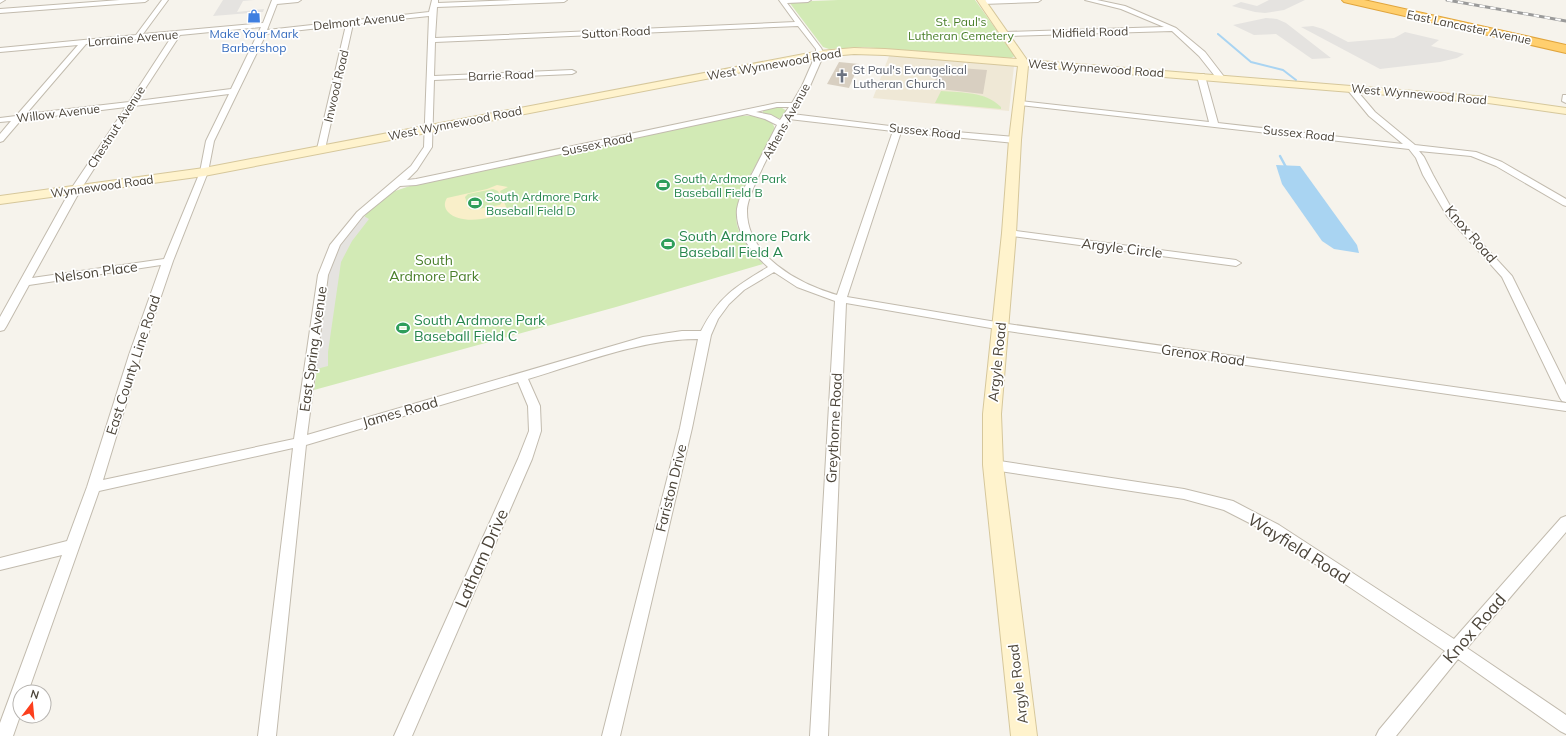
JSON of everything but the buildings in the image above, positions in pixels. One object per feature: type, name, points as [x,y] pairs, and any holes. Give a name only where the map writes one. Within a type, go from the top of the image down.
[{"type":"highway","name":"East Lancaster Avenue","points":[[1348,0],[1566,48]]},
{"type":"main road","points":[[982,1],[1006,34],[1023,63]]},
{"type":"main road","name":"West Wynnewood Road","points":[[204,172],[820,54],[866,51],[1350,88],[1494,101],[1566,111]]},
{"type":"main road","name":"Argyle Road","points":[[1023,63],[1015,140],[1001,326],[992,414],[993,465],[1024,736]]},
{"type":"main road","name":"Wynnewood Road","points":[[0,200],[204,172]]},
{"type":"street","points":[[69,6],[76,0]]},
{"type":"street","points":[[0,11],[145,0]]},
{"type":"street","points":[[138,38],[165,0]]},
{"type":"street","points":[[275,1],[298,0]]},
{"type":"street","points":[[435,3],[564,0]]},
{"type":"street","points":[[782,1],[808,0]]},
{"type":"street","points":[[982,1],[1038,0]]},
{"type":"street","points":[[1088,0],[1123,7],[1174,30],[1202,54],[1221,78]]},
{"type":"street","name":"East County Line Road","points":[[4,736],[94,487],[135,355],[168,262],[204,172],[210,141],[235,91],[275,1]]},
{"type":"street","points":[[782,1],[800,24],[820,54]]},
{"type":"street","name":"East Spring Avenue","points":[[267,736],[300,442],[320,291],[327,264],[341,236],[355,220],[399,183],[414,168],[428,147],[430,128],[432,14],[435,3]]},
{"type":"street","name":"Delmont Avenue","points":[[264,28],[432,14]]},
{"type":"street","name":"Inwood Road","points":[[321,149],[350,22]]},
{"type":"street","name":"Sutton Road","points":[[432,40],[800,24]]},
{"type":"street","name":"Lorraine Avenue","points":[[0,50],[177,34],[264,28]]},
{"type":"street","name":"Midfield Road","points":[[1006,34],[1174,30]]},
{"type":"street","name":"Chestnut Avenue","points":[[0,327],[76,189],[177,34]]},
{"type":"street","points":[[0,139],[83,43]]},
{"type":"street","name":"Athens Avenue","points":[[820,54],[796,104],[782,124],[746,194],[741,211],[744,228],[749,239],[757,251],[774,268],[802,285],[841,300]]},
{"type":"street","name":"Barrie Road","points":[[430,78],[572,72]]},
{"type":"street","points":[[1201,76],[1214,124]]},
{"type":"street","name":"Knox Road","points":[[1350,88],[1372,114],[1411,146],[1420,157],[1428,175],[1450,214],[1507,276],[1566,398]]},
{"type":"street","name":"Willow Avenue","points":[[0,120],[235,91]]},
{"type":"street","name":"Sussex Road","points":[[1020,103],[1458,151],[1480,156],[1499,164],[1566,203]]},
{"type":"street","name":"Sussex Road","points":[[399,183],[416,182],[746,112],[796,104]]},
{"type":"street","points":[[746,112],[768,117],[782,124]]},
{"type":"street","name":"Sussex Road","points":[[788,116],[898,129],[1015,140]]},
{"type":"street","name":"Greythorne Road","points":[[819,736],[841,300],[898,129]]},
{"type":"street","name":"Argyle Circle","points":[[1008,233],[1236,263]]},
{"type":"street","name":"Nelson Place","points":[[25,282],[168,262]]},
{"type":"street","name":"Fariston Drive","points":[[611,736],[686,428],[705,335],[713,318],[724,302],[750,281],[774,268]]},
{"type":"street","name":"Grenox Road","points":[[841,300],[1001,326],[1566,407]]},
{"type":"street","name":"James Road","points":[[94,487],[300,442],[643,341],[682,336],[705,335]]},
{"type":"street","name":"Latham Drive","points":[[403,736],[525,459],[535,430],[534,406],[521,376]]},
{"type":"street","name":"Wayfield Road","points":[[993,465],[1184,494],[1228,505],[1274,530],[1456,648],[1566,725]]},
{"type":"street","name":"Knox Road","points":[[1385,736],[1456,648],[1566,522]]},
{"type":"street","points":[[0,564],[72,546]]},
{"type":"shaded area","points":[[223,0],[254,0],[243,1],[237,12],[264,9],[263,12],[213,16]]},
{"type":"shaded area","points":[[1269,0],[1305,0],[1284,10],[1265,13],[1232,6],[1241,2],[1257,6]]},
{"type":"shaded area","points":[[1266,18],[1277,19],[1286,23],[1331,58],[1312,59],[1276,34],[1254,35],[1233,25]]},
{"type":"shaded area","points":[[1313,26],[1323,29],[1348,42],[1394,38],[1405,32],[1439,40],[1431,46],[1464,54],[1457,58],[1440,62],[1380,69],[1301,27]]},
{"type":"shaded area","points":[[889,56],[1014,66],[1009,111],[873,98]]},
{"type":"shaded area","points":[[360,214],[369,219],[352,241],[341,262],[328,352],[328,366],[309,371],[327,263]]},
{"type":"green space","name":"St. Paul's Lutheran Cemetery","points":[[838,0],[975,0],[1015,56],[1011,58],[863,47],[829,49],[823,47],[789,2]]},
{"type":"green space","points":[[941,91],[981,95],[995,102],[1001,107],[1001,109],[935,103]]},
{"type":"green space","points":[[770,108],[782,108],[787,111],[782,118],[775,119],[763,114],[763,111]]},
{"type":"green space","name":"South Ardmore Park","points":[[736,116],[754,116],[766,119],[774,126],[775,131],[743,190],[737,214],[737,225],[741,236],[763,264],[616,307],[314,390],[339,253],[367,213],[392,192],[416,184]]},
{"type":"sand","name":"South Ardmore Park Baseball Field D","points":[[497,185],[508,187],[500,191],[508,212],[478,220],[469,220],[454,216],[448,212],[445,207],[447,198],[487,189]],"holes":[[[493,189],[498,191],[502,202],[500,205],[473,210],[469,209],[465,197],[468,194]]]},
{"type":"water","points":[[1276,165],[1300,166],[1357,245],[1359,253],[1334,249],[1322,241],[1282,184]]},
{"type":"waterway","points":[[1218,34],[1251,62],[1283,70],[1296,80]]},
{"type":"waterway","points":[[1280,156],[1287,169]]},
{"type":"railway","points":[[1447,0],[1566,21]]},
{"type":"place","name":"Make Your Mark Barbershop","points":[[254,16]]},
{"type":"place","name":"St Paul's Evangelical Lutheran Church","points":[[842,76]]},
{"type":"place","name":"South Ardmore Park Baseball Field B","points":[[663,185]]},
{"type":"place","name":"South Ardmore Park Baseball Field D","points":[[475,203]]},
{"type":"place","name":"South Ardmore Park Baseball Field A","points":[[668,244]]},
{"type":"place","name":"South Ardmore Park Baseball Field C","points":[[403,328]]}]
